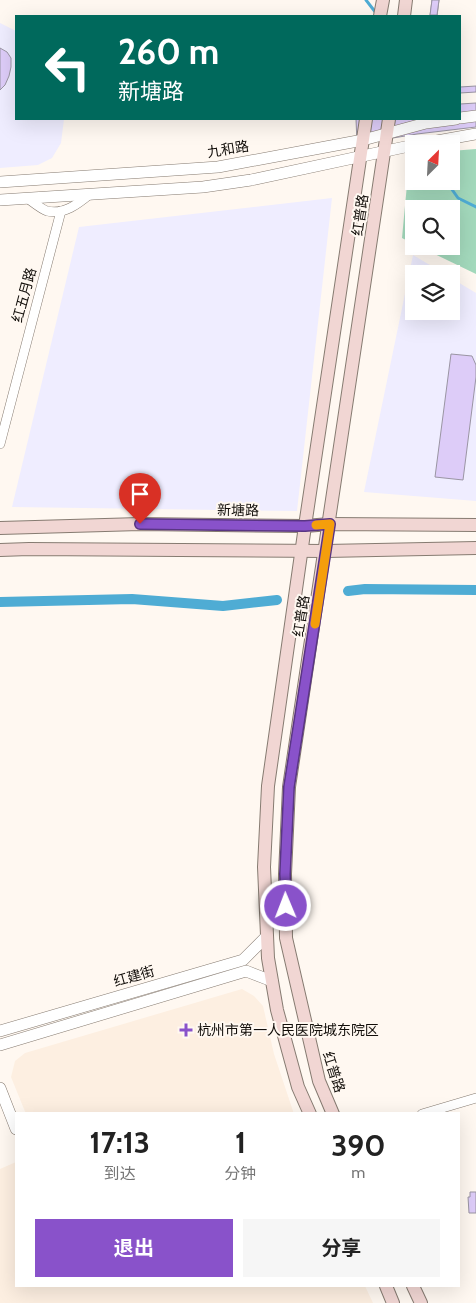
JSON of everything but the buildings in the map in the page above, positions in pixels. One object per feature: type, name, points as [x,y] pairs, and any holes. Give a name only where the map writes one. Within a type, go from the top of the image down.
[{"type":"main road","points":[[404,15],[406,0]]},
{"type":"main road","points":[[380,15],[383,1]]},
{"type":"main road","name":"红普路","points":[[309,1112],[298,1087],[277,1010],[268,958],[264,867],[268,786],[366,120]]},
{"type":"main road","name":"红普路","points":[[332,1112],[319,1081],[286,938],[285,892],[289,787],[326,551],[389,120]]},
{"type":"main road","name":"新塘路","points":[[0,528],[140,524],[305,526],[330,524],[476,525]]},
{"type":"main road","points":[[0,550],[326,551],[476,548]]},
{"type":"main road","points":[[386,1287],[394,1303]]},
{"type":"main road","points":[[413,1287],[421,1303]]},
{"type":"street","points":[[461,118],[476,116]]},
{"type":"street","name":"九和路","points":[[0,182],[218,167],[363,140],[426,123],[448,120]]},
{"type":"street","points":[[460,136],[474,134]]},
{"type":"street","points":[[0,200],[203,187],[251,180],[405,147]]},
{"type":"street","points":[[27,198],[46,211],[62,211],[76,205],[90,194]]},
{"type":"street","name":"红五月路","points":[[0,444],[62,211]]},
{"type":"street","name":"红建街","points":[[0,1031],[243,960],[267,936]]},
{"type":"street","name":"红建街","points":[[0,1045],[246,970],[272,980]]},
{"type":"street","points":[[0,1088],[15,1126]]},
{"type":"street","points":[[429,1112],[476,1098]]},
{"type":"shaded area","points":[[0,23],[15,30],[15,120],[64,120],[61,143],[52,158],[38,165],[0,168]]},
{"type":"shaded area","points":[[332,198],[297,511],[12,507],[79,227]]},
{"type":"shaded area","points":[[413,255],[430,265],[411,265]]},
{"type":"shaded area","points":[[460,283],[476,293],[476,501],[364,492],[405,294],[405,320],[460,320]]},
{"type":"shaded area","name":"杭州市第一人民医院城东院区","points":[[242,989],[254,996],[263,1006],[274,1054],[293,1112],[25,1112],[11,1077],[15,1061],[25,1053]]},
{"type":"shaded area","points":[[15,1162],[15,1287],[365,1287],[373,1303],[0,1303],[0,1169]]},
{"type":"green space","points":[[476,149],[476,274],[437,255],[460,255],[460,200],[406,200],[406,190],[460,190],[460,150]]},
{"type":"green space","points":[[405,206],[405,240],[402,238]]},
{"type":"waterway","points":[[366,0],[376,13]]},
{"type":"waterway","points":[[452,190],[458,198],[476,207]]},
{"type":"waterway","points":[[348,591],[365,589],[476,590]]},
{"type":"waterway","points":[[0,602],[132,599],[223,606],[277,600]]},
{"type":"slow traffic","points":[[315,624],[330,524],[316,525]]},
{"type":"place","name":"杭州市第一人民医院城东院区","points":[[186,1030]]},
{"type":"route","points":[[140,524],[305,526],[330,524],[289,787],[285,874],[286,906]]}]
